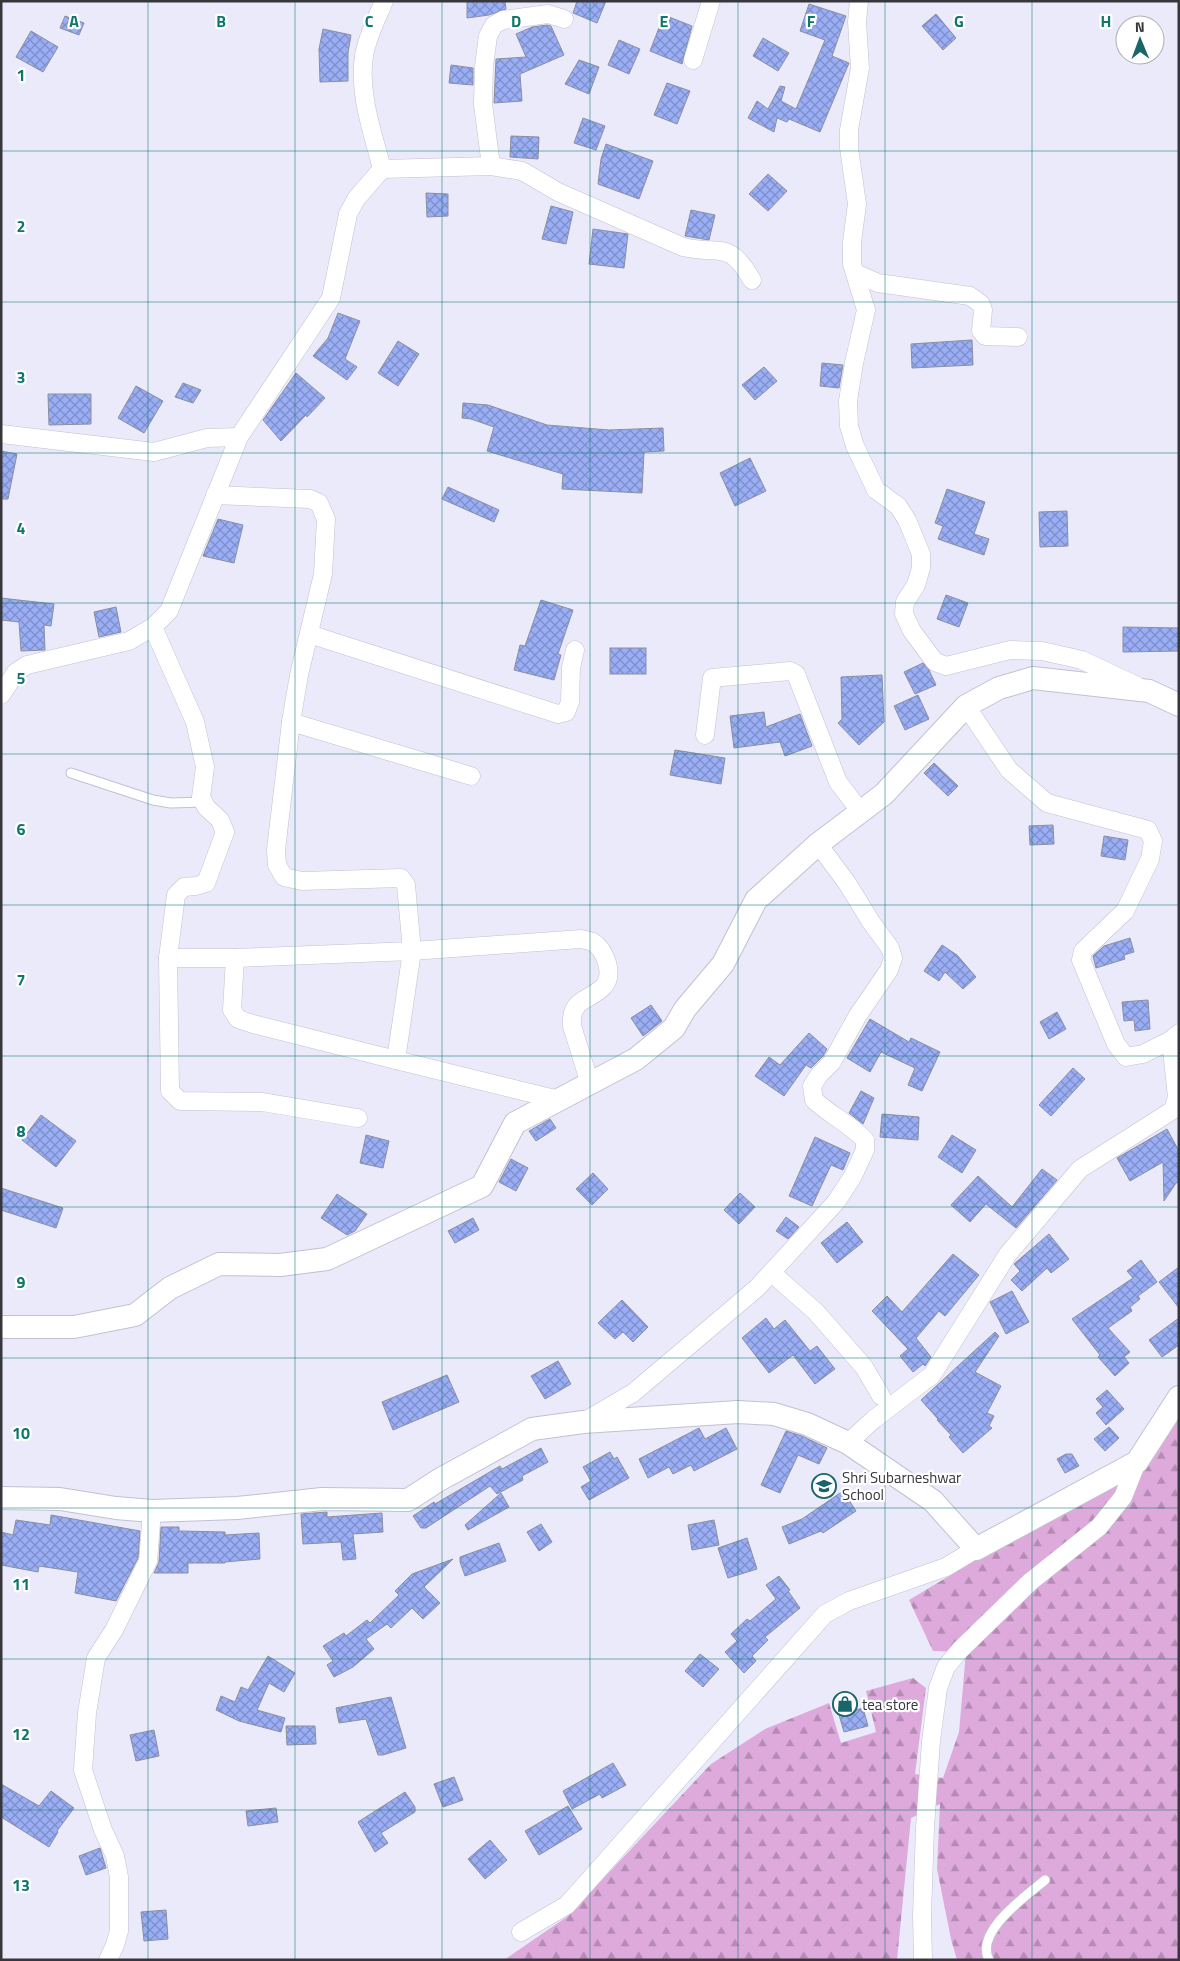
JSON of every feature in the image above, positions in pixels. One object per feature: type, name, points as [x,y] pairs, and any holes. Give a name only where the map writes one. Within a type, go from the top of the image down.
[{"type":"street","points":[[382,169],[365,93],[363,74],[364,54],[384,1]]},
{"type":"street","points":[[693,60],[711,1]]},
{"type":"street","points":[[860,1],[857,22],[860,68],[849,130],[849,148],[857,204],[852,242],[852,264],[866,310],[848,401],[849,426],[855,446],[876,490],[898,506],[907,520],[921,554],[921,568],[916,585],[905,602],[904,614],[912,631],[935,662],[946,666],[1010,650],[1042,651],[1082,660],[1179,705]]},
{"type":"street","points":[[491,166],[483,104],[484,66],[488,36],[494,25],[503,20],[548,14],[564,19]]},
{"type":"street","points":[[1,695],[16,672],[27,665],[129,641],[153,627],[169,611],[239,437],[331,298],[348,214],[356,199],[382,169],[491,166],[522,171],[558,192],[683,247],[698,251],[724,251],[734,256],[752,280]]},
{"type":"street","points":[[855,273],[878,283],[970,296],[981,304],[983,310],[981,331],[985,336],[1018,337]]},
{"type":"street","points":[[1,434],[154,452],[208,438],[239,437]]},
{"type":"street","points":[[215,495],[310,498],[319,503],[326,519],[323,574],[290,722],[276,850],[277,865],[284,878],[302,881],[401,878],[406,885],[412,951],[396,1060]]},
{"type":"street","points":[[153,627],[195,722],[205,767],[201,797],[206,807],[220,820],[224,832],[206,883],[184,887],[176,895],[168,958],[170,1091],[180,1100],[263,1102],[358,1118]]},
{"type":"street","points":[[309,634],[558,714],[566,712],[570,702],[571,668],[575,650]]},
{"type":"street","points":[[705,736],[712,678],[790,671],[796,674],[838,782],[860,811]]},
{"type":"street","points":[[1,1327],[74,1327],[135,1315],[170,1288],[219,1264],[280,1265],[327,1259],[482,1186],[515,1123],[636,1059],[674,1028],[686,1008],[723,964],[756,900],[818,844],[884,794],[966,706],[999,688],[1033,678],[1148,691]]},
{"type":"street","points":[[848,1443],[873,1420],[932,1375],[1008,1254],[1080,1169],[1173,1110],[1177,1097],[1175,1036],[1143,1054],[1126,1057],[1116,1044],[1081,960],[1083,951],[1125,910],[1150,859],[1153,841],[1148,830],[1047,803],[1009,770],[966,706]]},
{"type":"street","points":[[290,722],[471,776]]},
{"type":"street","points":[[583,1422],[633,1392],[757,1288],[836,1202],[853,1176],[865,1150],[865,1140],[855,1130],[823,1109],[814,1100],[812,1086],[818,1075],[832,1062],[858,1015],[890,970],[893,958],[890,948],[871,922],[847,882],[818,844]]},
{"type":"street","points":[[168,958],[235,958],[412,951],[582,939],[593,942],[602,952],[608,965],[609,977],[604,986],[579,1002],[571,1016],[572,1026],[590,1084]]},
{"type":"street","points":[[235,958],[232,1010],[238,1019],[559,1100]]},
{"type":"street","points":[[772,1273],[816,1312],[864,1367],[881,1396]]},
{"type":"street","points":[[922,1960],[925,1828],[931,1741],[938,1688],[946,1667],[960,1650],[1030,1582],[1099,1527],[1123,1498],[1137,1462],[1179,1397]]},
{"type":"street","points":[[1,1498],[60,1499],[116,1508],[152,1511],[237,1508],[322,1499],[408,1500],[532,1429],[583,1422],[738,1412],[774,1414],[806,1424],[848,1443],[933,1501],[976,1549]]},
{"type":"street","points":[[521,1932],[567,1905],[825,1614],[849,1601],[946,1567],[1137,1462]]},
{"type":"street","points":[[108,1960],[119,1931],[119,1878],[115,1856],[83,1770],[87,1713],[96,1658],[114,1630],[148,1561],[152,1511]]},
{"type":"lane","points":[[71,773],[153,800],[171,803],[204,802]]},
{"type":"lane","points":[[989,1960],[985,1953],[986,1943],[992,1931],[1008,1910],[1045,1880]]},
{"type":"green space","points":[[1179,1413],[1179,1960],[957,1960],[937,1869],[940,1804],[911,1818],[897,1960],[504,1960],[568,1916],[711,1764],[765,1729],[829,1703],[841,1743],[876,1732],[866,1691],[913,1678],[926,1688],[915,1774],[943,1778],[959,1732],[966,1652],[933,1651],[909,1600],[1113,1478]]},
{"type":"building","points":[[467,1],[505,1],[506,9],[489,15],[467,18]]},
{"type":"building","points":[[577,1],[606,1],[597,23],[573,13]]},
{"type":"building","points":[[809,4],[846,16],[832,56],[849,63],[820,132],[789,119],[787,122],[777,118],[774,132],[748,118],[757,101],[768,109],[780,86],[785,87],[781,101],[796,109],[825,40],[800,31]]},
{"type":"building","points":[[936,14],[956,38],[943,50],[922,26]]},
{"type":"building","points":[[664,15],[692,26],[682,64],[650,51]]},
{"type":"building","points":[[65,16],[84,23],[79,35],[60,28]]},
{"type":"building","points":[[551,26],[564,55],[520,74],[522,101],[494,103],[496,59],[526,57],[516,34],[532,27]]},
{"type":"building","points":[[323,29],[351,35],[348,53],[348,81],[320,82],[319,49]]},
{"type":"building","points":[[31,31],[58,47],[43,72],[16,57]]},
{"type":"building","points":[[763,38],[789,53],[778,71],[753,56]]},
{"type":"building","points":[[619,40],[640,49],[629,74],[608,65]]},
{"type":"building","points":[[579,60],[599,67],[589,94],[565,84]]},
{"type":"building","points":[[451,65],[473,68],[473,85],[449,83]]},
{"type":"building","points":[[667,83],[690,91],[677,124],[654,115]]},
{"type":"building","points":[[583,118],[605,126],[596,150],[574,143]]},
{"type":"building","points":[[511,136],[539,137],[538,159],[510,157]]},
{"type":"building","points":[[606,144],[653,161],[639,199],[598,184],[601,159]]},
{"type":"building","points":[[768,174],[787,191],[768,211],[749,194]]},
{"type":"building","points":[[426,193],[448,194],[448,216],[427,217]]},
{"type":"building","points":[[551,206],[573,212],[566,244],[542,239]]},
{"type":"building","points":[[691,210],[715,215],[709,240],[685,236]]},
{"type":"building","points":[[593,229],[628,234],[624,268],[589,264]]},
{"type":"building","points":[[338,313],[360,321],[345,359],[357,367],[347,380],[313,356],[328,338]]},
{"type":"building","points":[[972,340],[973,365],[912,368],[911,344]]},
{"type":"building","points":[[398,341],[419,354],[398,386],[378,373]]},
{"type":"building","points":[[822,363],[843,365],[839,388],[820,386]]},
{"type":"building","points":[[764,367],[777,381],[755,400],[742,385]]},
{"type":"building","points":[[296,373],[325,398],[281,441],[263,420]]},
{"type":"building","points":[[183,383],[201,390],[193,403],[175,397]]},
{"type":"building","points":[[136,386],[163,401],[144,433],[118,418]]},
{"type":"building","points":[[48,394],[91,394],[91,424],[49,425]]},
{"type":"building","points":[[463,403],[488,405],[547,425],[609,430],[663,428],[664,451],[644,452],[642,493],[562,489],[563,474],[487,451],[494,427],[462,418]]},
{"type":"building","points":[[1,451],[17,454],[8,499],[1,499]]},
{"type":"building","points":[[750,458],[766,491],[735,506],[720,473]]},
{"type":"building","points":[[448,487],[499,510],[494,522],[442,499]]},
{"type":"building","points":[[947,489],[985,502],[974,534],[989,539],[984,555],[938,539],[943,526],[935,523]]},
{"type":"building","points":[[1067,511],[1068,546],[1040,547],[1039,512]]},
{"type":"building","points":[[218,519],[243,525],[234,563],[203,556]]},
{"type":"building","points":[[946,595],[968,603],[959,627],[937,619]]},
{"type":"building","points":[[1,598],[54,604],[51,626],[44,625],[45,650],[21,651],[19,622],[1,620]]},
{"type":"building","points":[[541,600],[573,610],[558,654],[561,655],[554,680],[514,670],[520,645],[525,646]]},
{"type":"building","points":[[116,607],[121,632],[99,637],[94,612]]},
{"type":"building","points":[[1123,627],[1179,628],[1179,651],[1123,652]]},
{"type":"building","points":[[610,648],[646,648],[646,674],[610,674]]},
{"type":"building","points":[[923,663],[929,670],[936,685],[915,694],[904,672]]},
{"type":"building","points":[[882,675],[884,722],[859,745],[838,723],[842,719],[841,677]]},
{"type":"building","points":[[918,695],[929,719],[905,730],[894,706]]},
{"type":"building","points":[[764,712],[766,727],[800,714],[812,746],[785,756],[780,742],[734,748],[730,716]]},
{"type":"building","points":[[675,750],[725,758],[721,784],[670,775]]},
{"type":"building","points":[[934,763],[958,786],[948,796],[924,773]]},
{"type":"building","points":[[1053,825],[1054,844],[1030,845],[1029,826]]},
{"type":"building","points":[[1104,836],[1128,840],[1125,860],[1101,856]]},
{"type":"building","points":[[1130,938],[1134,952],[1124,955],[1125,959],[1096,968],[1093,956],[1104,946]]},
{"type":"building","points":[[942,945],[957,955],[976,977],[963,989],[945,972],[939,981],[924,971]]},
{"type":"building","points":[[1148,1000],[1150,1029],[1135,1031],[1134,1020],[1124,1021],[1122,1002]]},
{"type":"building","points":[[651,1005],[662,1021],[643,1036],[631,1018]]},
{"type":"building","points":[[1057,1012],[1066,1029],[1049,1039],[1040,1022]]},
{"type":"building","points":[[870,1019],[909,1042],[911,1038],[940,1052],[922,1091],[908,1085],[915,1068],[881,1052],[870,1072],[847,1058]]},
{"type":"building","points":[[809,1033],[827,1049],[811,1068],[806,1065],[784,1096],[755,1076],[769,1057],[780,1065]]},
{"type":"building","points":[[1073,1068],[1085,1079],[1051,1116],[1039,1105]]},
{"type":"building","points":[[861,1091],[874,1098],[863,1124],[849,1113]]},
{"type":"building","points":[[882,1114],[919,1117],[918,1140],[880,1137]]},
{"type":"building","points":[[41,1115],[76,1141],[56,1167],[22,1140]]},
{"type":"building","points":[[550,1119],[556,1128],[536,1141],[529,1131]]},
{"type":"building","points":[[1167,1129],[1179,1151],[1179,1182],[1176,1183],[1164,1201],[1163,1162],[1130,1181],[1117,1158]]},
{"type":"building","points":[[366,1135],[389,1141],[383,1168],[360,1163]]},
{"type":"building","points":[[952,1135],[976,1150],[962,1173],[938,1157]]},
{"type":"building","points":[[815,1137],[850,1153],[843,1170],[831,1165],[812,1206],[789,1196]]},
{"type":"building","points":[[511,1159],[528,1168],[516,1191],[499,1182]]},
{"type":"building","points":[[1042,1169],[1057,1180],[1016,1228],[986,1204],[970,1222],[951,1205],[978,1176],[1012,1207]]},
{"type":"building","points":[[593,1173],[608,1189],[592,1205],[576,1189]]},
{"type":"building","points":[[1,1188],[63,1208],[56,1228],[1,1210]]},
{"type":"building","points":[[740,1193],[755,1207],[739,1224],[724,1210]]},
{"type":"building","points":[[337,1194],[367,1214],[355,1231],[347,1235],[321,1218]]},
{"type":"building","points":[[786,1217],[799,1227],[788,1239],[776,1231]]},
{"type":"building","points":[[473,1218],[479,1230],[455,1243],[448,1231]]},
{"type":"building","points":[[847,1222],[863,1242],[837,1263],[821,1243]]},
{"type":"building","points":[[1049,1234],[1069,1259],[1051,1273],[1047,1268],[1022,1291],[1011,1280],[1020,1271],[1014,1264]]},
{"type":"building","points":[[953,1254],[979,1275],[945,1316],[939,1311],[916,1338],[931,1357],[925,1366],[923,1364],[913,1372],[900,1356],[908,1349],[872,1311],[887,1296],[902,1312]]},
{"type":"building","points":[[1141,1260],[1157,1282],[1138,1296],[1140,1299],[1130,1307],[1132,1311],[1108,1328],[1130,1352],[1124,1357],[1129,1363],[1115,1376],[1098,1357],[1100,1355],[1072,1319],[1133,1278],[1127,1271]]},
{"type":"building","points":[[1179,1267],[1179,1308],[1159,1282]]},
{"type":"building","points":[[1012,1291],[1029,1322],[1006,1334],[990,1302]]},
{"type":"building","points":[[622,1300],[648,1327],[633,1342],[623,1332],[615,1339],[598,1323]]},
{"type":"building","points":[[766,1318],[774,1329],[785,1320],[810,1351],[817,1346],[835,1369],[815,1384],[793,1355],[769,1373],[742,1338]]},
{"type":"building","points":[[1179,1318],[1179,1345],[1162,1357],[1149,1340]]},
{"type":"building","points":[[995,1332],[999,1336],[975,1372],[1001,1386],[987,1413],[994,1416],[989,1426],[992,1428],[963,1453],[949,1437],[951,1435],[921,1400]]},
{"type":"building","points":[[558,1361],[571,1384],[545,1399],[531,1376]]},
{"type":"building","points":[[447,1375],[459,1402],[393,1430],[382,1402]]},
{"type":"building","points":[[1107,1390],[1124,1409],[1106,1425],[1096,1413],[1103,1407],[1096,1399]]},
{"type":"building","points":[[1109,1427],[1119,1438],[1105,1451],[1094,1439]]},
{"type":"building","points":[[699,1428],[705,1439],[726,1428],[737,1449],[694,1471],[691,1465],[673,1474],[669,1467],[648,1478],[639,1459]]},
{"type":"building","points":[[786,1431],[802,1436],[827,1448],[819,1464],[798,1455],[780,1493],[761,1485]]},
{"type":"building","points":[[541,1448],[548,1462],[522,1476],[523,1480],[497,1494],[490,1486],[426,1528],[421,1528],[413,1516],[434,1502],[435,1504],[500,1466],[502,1469]]},
{"type":"building","points":[[610,1452],[614,1459],[617,1457],[629,1478],[589,1500],[581,1487],[591,1481],[583,1467]]},
{"type":"building","points":[[1066,1454],[1072,1454],[1079,1466],[1065,1473],[1057,1459]]},
{"type":"building","points":[[843,1491],[856,1511],[823,1533],[821,1531],[789,1544],[782,1527],[802,1519]]},
{"type":"building","points":[[501,1493],[509,1507],[468,1530],[465,1525]]},
{"type":"building","points":[[327,1512],[327,1517],[382,1513],[383,1532],[353,1534],[356,1559],[343,1560],[341,1542],[303,1544],[301,1514]]},
{"type":"building","points":[[51,1515],[140,1531],[138,1558],[116,1601],[75,1593],[78,1572],[39,1566],[38,1572],[1,1565],[1,1532],[13,1535],[16,1520],[50,1525]]},
{"type":"building","points":[[714,1520],[719,1545],[692,1550],[688,1525]]},
{"type":"building","points":[[541,1524],[552,1542],[539,1551],[527,1532]]},
{"type":"building","points":[[161,1527],[179,1527],[179,1531],[225,1532],[225,1535],[259,1533],[260,1559],[225,1563],[188,1563],[188,1573],[154,1573],[159,1562]]},
{"type":"building","points":[[747,1538],[757,1569],[728,1578],[718,1548]]},
{"type":"building","points":[[499,1543],[506,1561],[465,1576],[460,1557]]},
{"type":"building","points":[[453,1559],[424,1587],[440,1603],[423,1619],[412,1608],[391,1628],[387,1624],[366,1639],[374,1649],[353,1667],[334,1677],[327,1665],[333,1661],[323,1646],[344,1633],[346,1636],[367,1620],[370,1623],[399,1595],[395,1591],[412,1574]]},
{"type":"building","points":[[779,1576],[790,1590],[788,1591],[800,1608],[765,1637],[768,1640],[752,1656],[756,1661],[744,1673],[725,1652],[737,1641],[731,1634],[747,1619],[750,1621],[776,1599],[766,1585]]},
{"type":"building","points":[[700,1654],[719,1669],[703,1687],[685,1671]]},
{"type":"building","points":[[268,1656],[295,1673],[284,1692],[269,1683],[257,1710],[285,1718],[281,1732],[239,1721],[216,1710],[221,1696],[235,1702],[241,1687],[248,1690]]},
{"type":"building","points":[[852,1696],[856,1710],[863,1708],[868,1726],[844,1732],[835,1701]]},
{"type":"building","points":[[391,1697],[406,1748],[378,1755],[366,1719],[339,1723],[336,1708]]},
{"type":"building","points":[[286,1726],[315,1726],[316,1744],[287,1745]]},
{"type":"building","points":[[154,1730],[159,1756],[136,1761],[130,1735]]},
{"type":"building","points":[[613,1763],[626,1785],[602,1798],[600,1794],[572,1809],[563,1791]]},
{"type":"building","points":[[454,1777],[463,1800],[443,1807],[434,1784]]},
{"type":"building","points":[[1,1784],[39,1806],[51,1791],[74,1808],[57,1831],[49,1847],[1,1817]]},
{"type":"building","points":[[405,1792],[415,1807],[415,1812],[381,1833],[388,1843],[375,1852],[358,1822]]},
{"type":"building","points":[[568,1806],[582,1829],[539,1855],[525,1831]]},
{"type":"building","points":[[276,1808],[278,1822],[248,1826],[246,1811]]},
{"type":"building","points":[[490,1840],[507,1860],[485,1879],[468,1859]]},
{"type":"building","points":[[100,1848],[106,1868],[86,1875],[79,1856]]},
{"type":"building","points":[[166,1910],[168,1939],[144,1941],[141,1912]]},
{"type":"place","name":"Shri Subarneshwar School","points":[[824,1486]]},
{"type":"place","name":"tea store","points":[[845,1704]]}]
